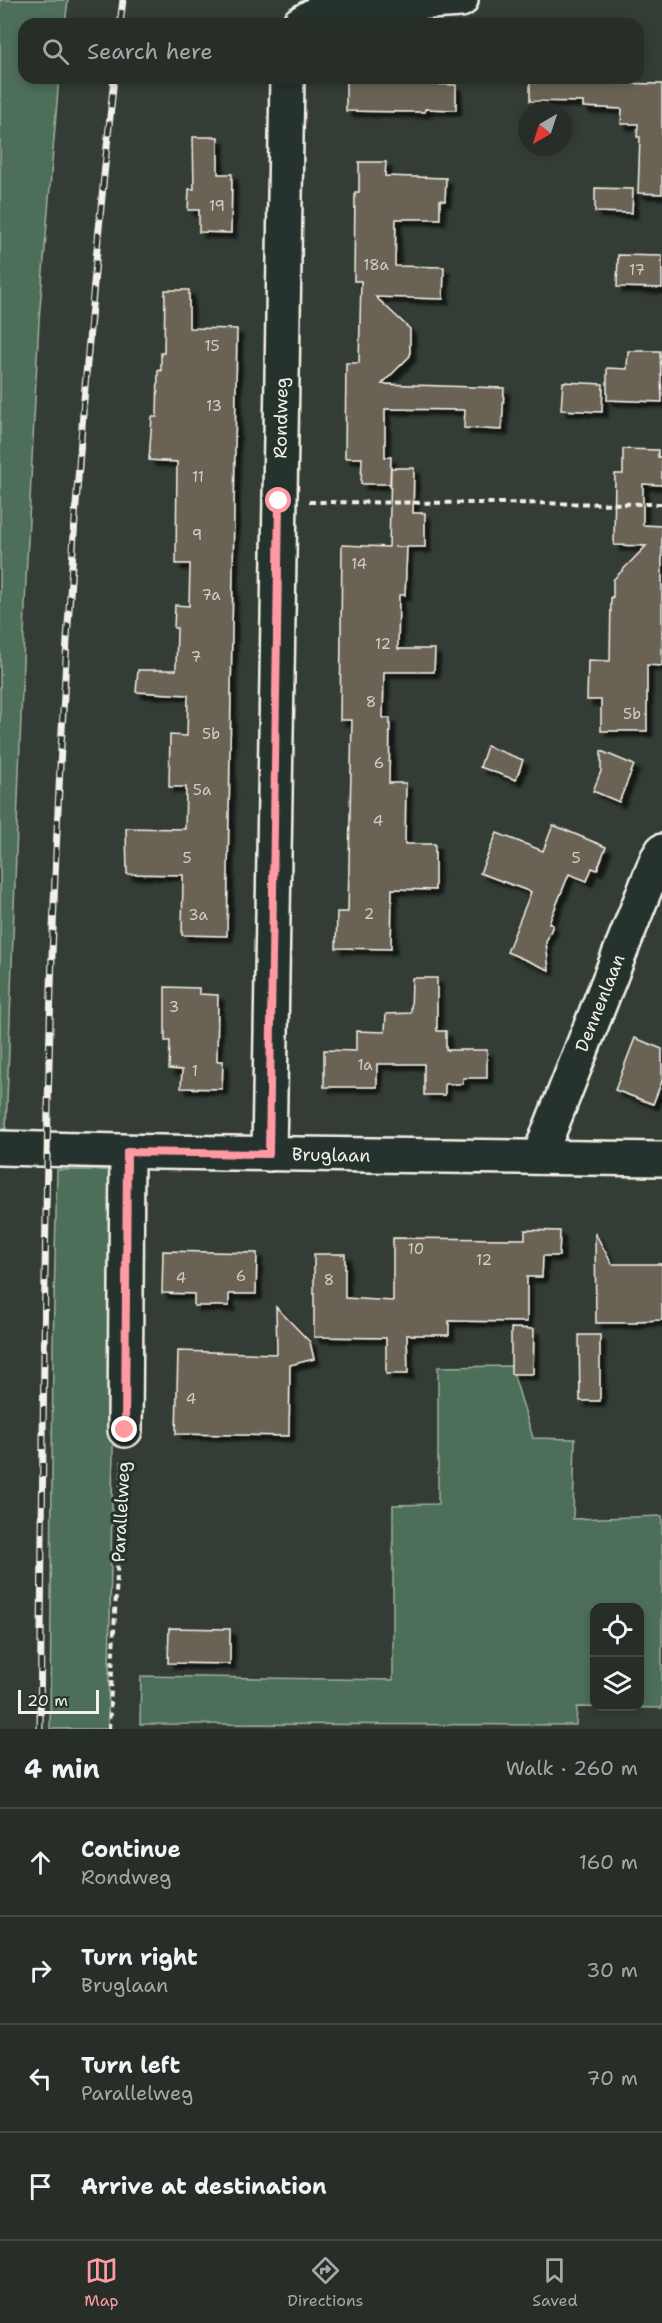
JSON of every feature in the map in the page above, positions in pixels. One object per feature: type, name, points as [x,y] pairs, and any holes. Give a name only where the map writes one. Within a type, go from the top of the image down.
[{"type":"street","points":[[309,18],[324,9],[460,0]]},
{"type":"street","name":"Rondweg","points":[[269,1154],[287,84]]},
{"type":"street","name":"Dennenlaan","points":[[539,1157],[662,851]]},
{"type":"street","name":"Bruglaan","points":[[0,1148],[127,1152],[662,1159]]},
{"type":"street","points":[[125,1430],[127,1152]]},
{"type":"path","points":[[279,501],[662,504]]},
{"type":"path","name":"Parallelweg","points":[[110,1729],[125,1430]]},
{"type":"green space","points":[[0,0],[68,0],[66,18],[18,18],[18,84],[59,84],[39,320],[26,579],[6,1129],[0,1129]]},
{"type":"green space","points":[[57,1170],[118,1170],[108,1729],[50,1729]]},
{"type":"green space","points":[[511,1366],[533,1438],[575,1439],[573,1519],[662,1516],[662,1708],[644,1708],[644,1603],[590,1603],[590,1707],[577,1707],[576,1725],[140,1724],[141,1676],[393,1680],[393,1505],[438,1504],[438,1367]]},
{"type":"building","points":[[346,84],[456,85],[456,110],[346,111]]},
{"type":"building","points":[[530,84],[662,84],[662,194],[638,193],[640,137],[637,137],[638,124],[621,124],[622,109],[583,107],[583,102],[530,101]]},
{"type":"building","points":[[193,137],[218,137],[218,174],[232,174],[231,233],[199,232],[199,210],[188,210],[189,189],[194,189]]},
{"type":"building","points":[[359,162],[386,162],[385,176],[446,178],[445,201],[440,200],[440,219],[396,219],[395,266],[444,267],[443,299],[376,297],[410,329],[410,356],[382,384],[504,388],[502,430],[464,428],[465,410],[385,409],[385,457],[391,457],[390,484],[361,484],[362,458],[345,458],[346,363],[359,363],[361,281],[354,281],[355,192],[359,192]]},
{"type":"building","points":[[595,188],[633,189],[632,213],[595,212]]},
{"type":"building","points":[[618,255],[662,256],[662,288],[617,287]]},
{"type":"building","points":[[165,290],[189,290],[189,328],[237,329],[227,936],[182,935],[183,875],[127,874],[126,828],[185,829],[186,787],[169,787],[170,735],[187,736],[188,695],[136,692],[138,670],[176,670],[175,605],[189,606],[190,564],[176,564],[177,462],[149,460],[152,417],[157,417],[158,370],[161,371],[161,353],[164,353]]},
{"type":"building","points":[[628,351],[660,351],[662,402],[607,400],[607,368],[627,369]]},
{"type":"building","points":[[563,382],[603,384],[602,412],[561,410]]},
{"type":"building","points":[[623,449],[658,450],[658,457],[662,457],[662,485],[643,484],[643,525],[662,526],[662,666],[647,665],[647,731],[601,731],[601,700],[587,700],[588,660],[610,661],[613,580],[646,546],[614,545],[615,474],[623,474]]},
{"type":"building","points":[[391,468],[414,468],[413,513],[425,513],[425,547],[407,547],[405,595],[399,595],[398,649],[435,649],[434,672],[384,672],[383,718],[390,718],[389,783],[406,783],[405,844],[435,844],[435,890],[392,889],[391,949],[336,948],[337,912],[348,912],[352,720],[340,720],[342,545],[389,547]]},
{"type":"building","points":[[487,746],[523,760],[516,780],[480,767]]},
{"type":"building","points":[[601,751],[634,765],[619,802],[593,791],[601,771]]},
{"type":"building","points":[[553,825],[606,847],[597,870],[592,868],[587,881],[569,874],[549,923],[553,925],[546,942],[549,970],[507,952],[531,892],[480,873],[497,833],[543,851]]},
{"type":"building","points":[[412,978],[437,978],[437,1031],[446,1031],[446,1050],[487,1050],[487,1078],[463,1078],[463,1084],[445,1084],[445,1095],[424,1095],[424,1064],[377,1064],[377,1087],[324,1087],[324,1050],[356,1051],[356,1031],[385,1032],[386,1014],[411,1013]]},
{"type":"building","points":[[165,987],[199,988],[199,994],[218,995],[217,1061],[223,1061],[222,1089],[181,1088],[182,1070],[169,1069],[170,1041],[165,1041]]},
{"type":"building","points":[[635,1038],[662,1049],[662,1081],[653,1104],[615,1090]]},
{"type":"building","points":[[525,1230],[560,1231],[559,1256],[543,1256],[542,1277],[527,1277],[527,1322],[449,1321],[449,1335],[407,1335],[408,1374],[386,1374],[386,1338],[314,1337],[314,1254],[345,1254],[345,1298],[393,1301],[393,1238],[525,1239]]},
{"type":"building","points":[[595,1233],[612,1264],[662,1264],[662,1320],[637,1321],[637,1323],[596,1323]]},
{"type":"building","points":[[163,1251],[257,1253],[256,1294],[229,1294],[229,1306],[194,1306],[194,1294],[162,1293]]},
{"type":"building","points":[[276,1307],[310,1342],[314,1359],[290,1365],[289,1436],[176,1434],[178,1351],[277,1354]]},
{"type":"building","points":[[511,1328],[534,1329],[533,1374],[511,1374]]},
{"type":"building","points":[[579,1335],[600,1335],[600,1401],[580,1401]]},
{"type":"building","points":[[169,1628],[230,1629],[230,1664],[168,1663]]},
{"type":"railway","points":[[121,18],[123,0]]},
{"type":"railway","points":[[40,1729],[47,1149],[56,846],[83,407],[113,84]]},
{"type":"route","points":[[125,1430],[127,1152],[269,1154],[279,501]]}]
